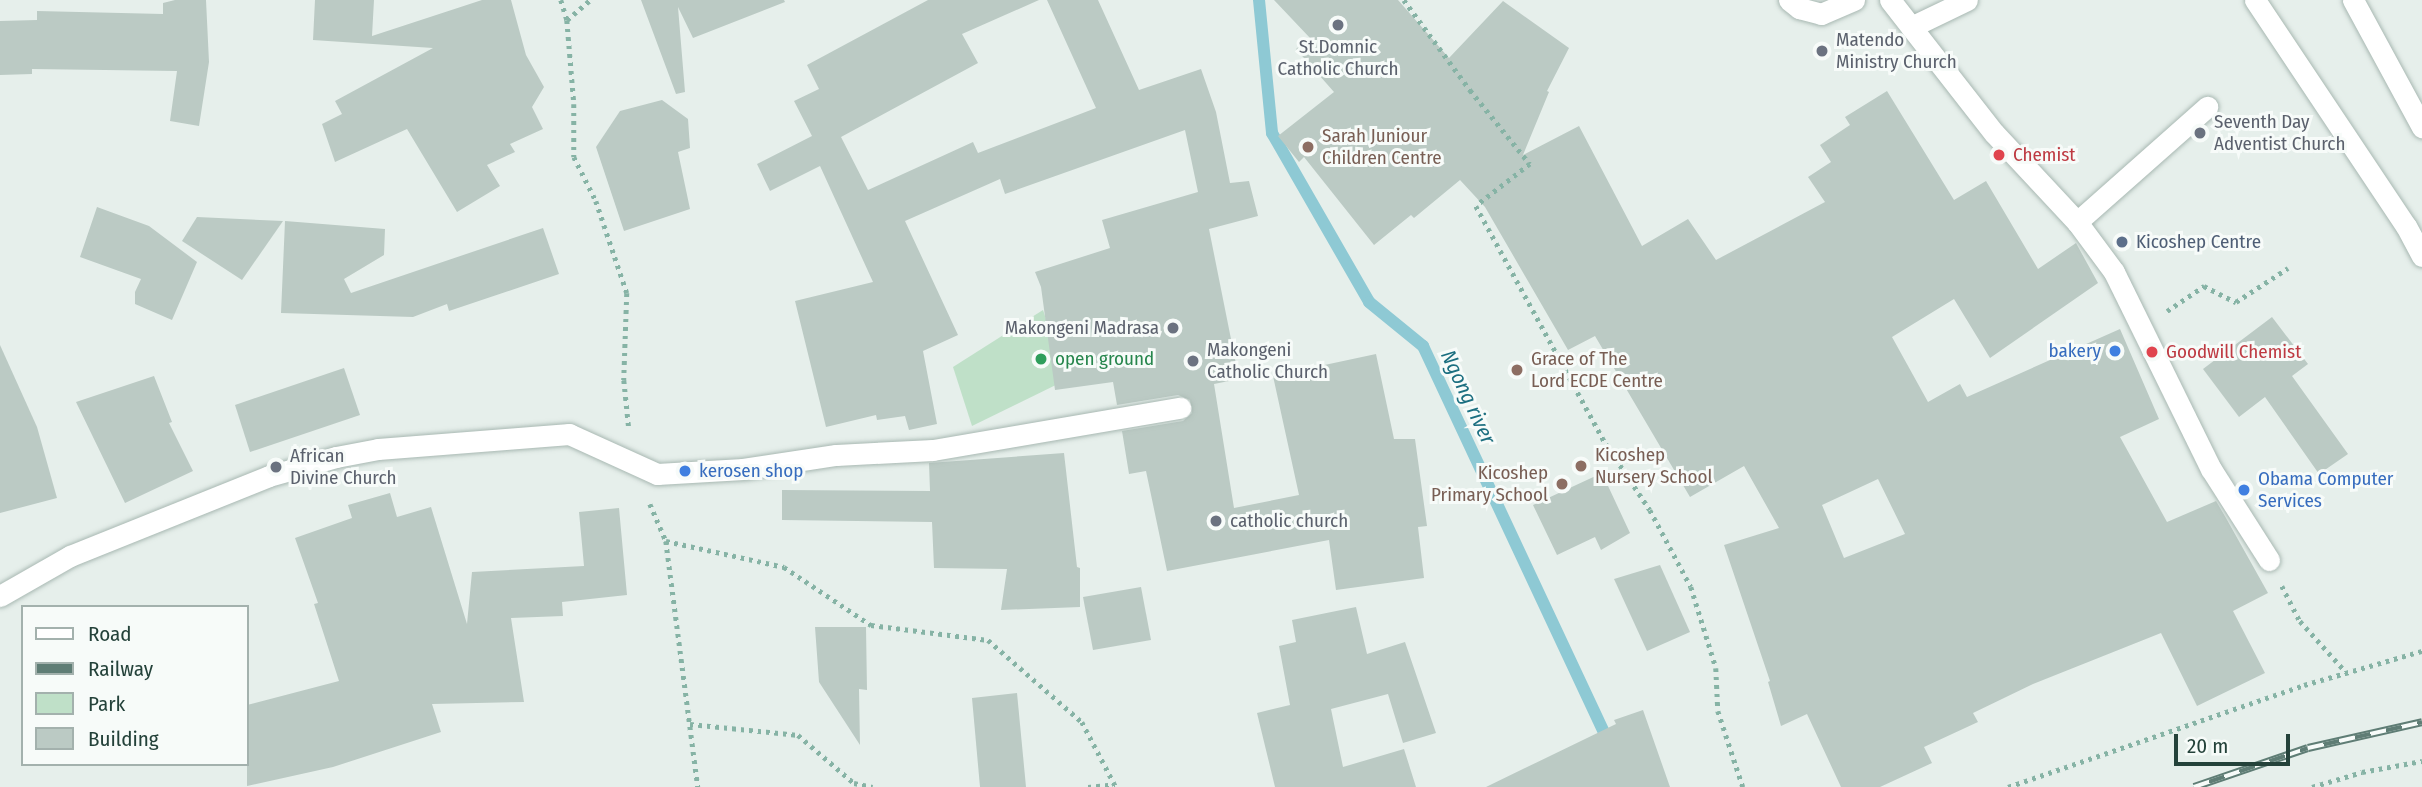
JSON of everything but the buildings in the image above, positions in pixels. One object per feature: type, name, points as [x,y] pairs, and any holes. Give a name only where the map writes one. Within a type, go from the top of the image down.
[{"type":"street","points":[[1789,0],[1799,8],[1821,14],[1854,0]]},
{"type":"street","points":[[1889,0],[1994,133],[2077,222],[2114,272],[2216,478],[2269,560]]},
{"type":"street","points":[[1911,27],[1967,0]]},
{"type":"street","points":[[2255,0],[2406,226],[2422,257]]},
{"type":"street","points":[[2353,0],[2422,127]]},
{"type":"street","points":[[2077,222],[2207,107]]},
{"type":"street","points":[[0,596],[70,556],[268,476],[336,457],[427,444],[569,434],[657,474],[743,469],[836,455],[933,450],[1181,408]]},
{"type":"path","points":[[561,0],[566,20],[574,157],[596,201],[626,293],[624,380],[632,462],[666,541],[698,787]]},
{"type":"path","points":[[566,20],[590,0]]},
{"type":"path","points":[[1404,0],[1470,90],[1530,164],[1476,206],[1606,444],[1650,510],[1691,587],[1716,668],[1718,711],[1744,787]]},
{"type":"path","points":[[2142,330],[2198,287],[2209,287],[2236,302],[2288,268]]},
{"type":"path","points":[[666,541],[783,567],[871,625],[988,640],[1082,722],[1115,786],[1088,787]]},
{"type":"path","points":[[2269,560],[2300,621],[2346,671]]},
{"type":"path","points":[[2008,787],[2346,671],[2422,651]]},
{"type":"path","points":[[690,724],[798,735],[854,783],[873,787]]},
{"type":"path","points":[[2312,787],[2362,772],[2422,761]]},
{"type":"green space","points":[[1043,310],[1066,380],[972,426],[953,367]]},
{"type":"waterway","name":"Ngong river","points":[[1259,0],[1272,133],[1369,302],[1423,346],[1609,743]]},
{"type":"railway","points":[[2194,787],[2308,748],[2422,722]]},
{"type":"place","name":"St.Domnic Catholic Church","points":[[1338,25]]},
{"type":"place","name":"Matendo Ministry Church","points":[[1822,51]]},
{"type":"place","name":"Seventh Day Adventist Church","points":[[2200,133]]},
{"type":"place","name":"Sarah Juniour Children Centre","points":[[1308,147]]},
{"type":"place","name":"Chemist","points":[[1999,155]]},
{"type":"place","name":"Kicoshep Centre","points":[[2122,242]]},
{"type":"place","name":"Makongeni Madrasa","points":[[1173,328]]},
{"type":"place","name":"bakery","points":[[2115,351]]},
{"type":"place","name":"Goodwill Chemist","points":[[2152,352]]},
{"type":"place","name":"open ground","points":[[1041,359]]},
{"type":"place","name":"Makongeni Catholic Church","points":[[1193,361]]},
{"type":"place","name":"Grace of The Lord ECDE Centre","points":[[1517,370]]},
{"type":"place","name":"Kicoshep Nursery School","points":[[1581,466]]},
{"type":"place","name":"African Divine Church","points":[[276,467]]},
{"type":"place","name":"kerosen shop","points":[[685,471]]},
{"type":"place","name":"Kicoshep Primary School","points":[[1562,484]]},
{"type":"place","name":"Obama Computer Services","points":[[2244,490]]},
{"type":"place","name":"catholic church","points":[[1216,521]]}]
